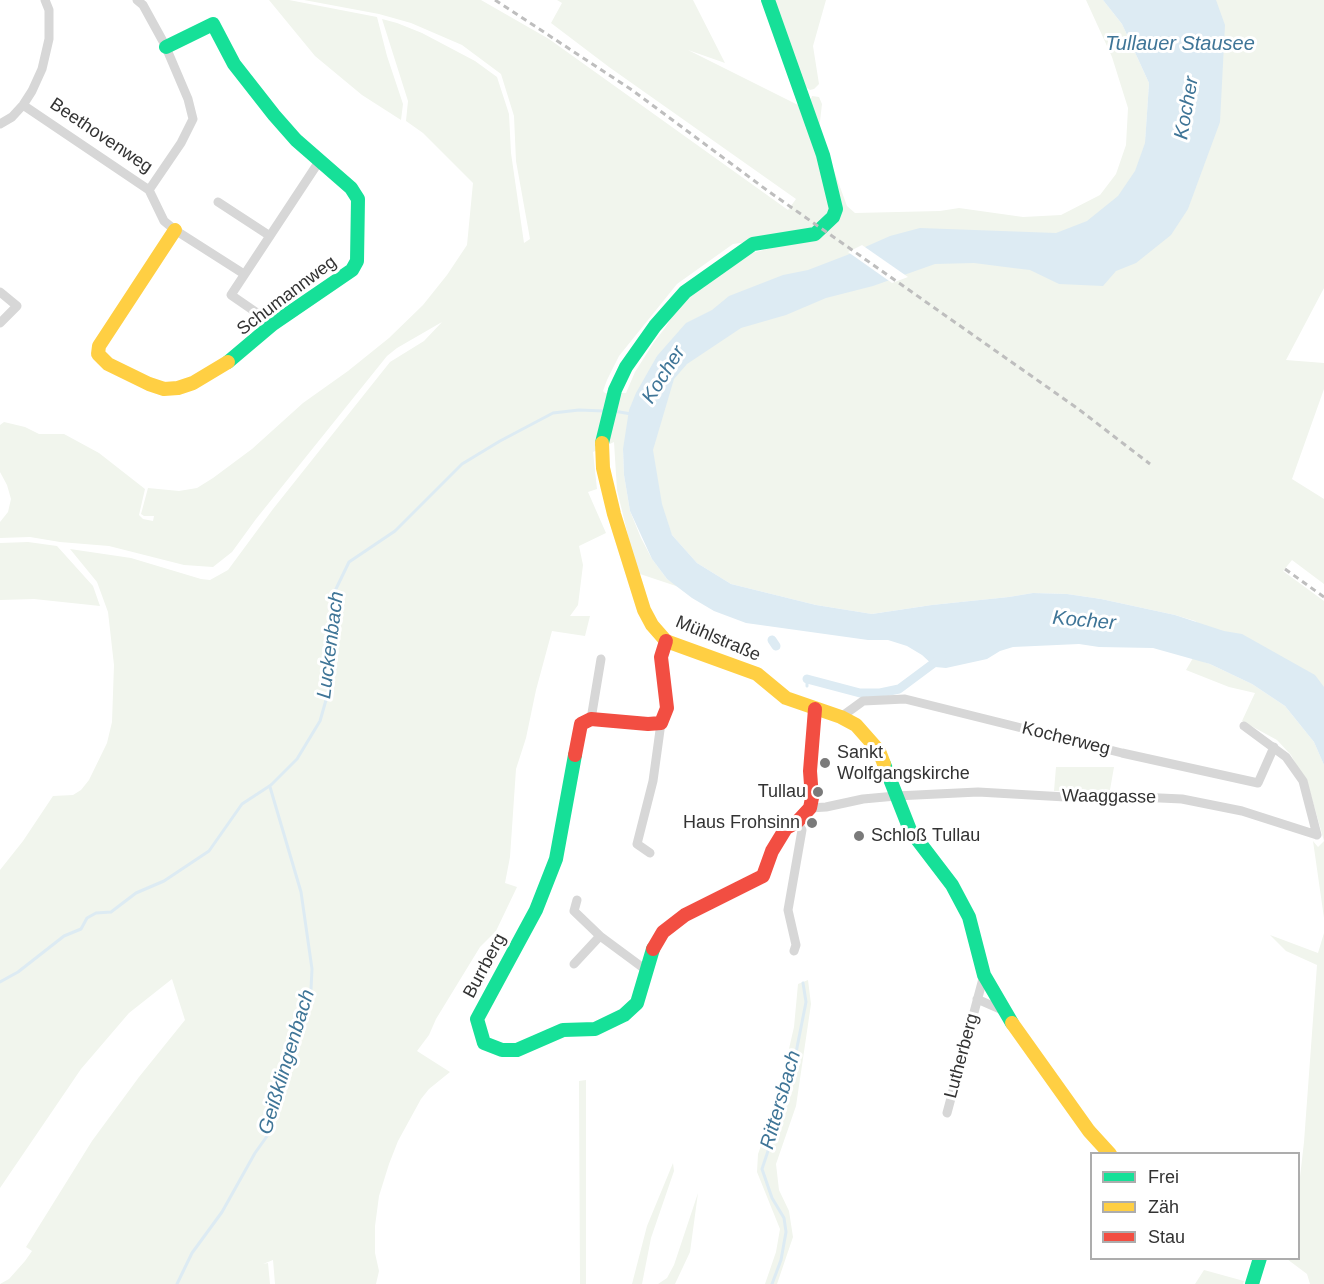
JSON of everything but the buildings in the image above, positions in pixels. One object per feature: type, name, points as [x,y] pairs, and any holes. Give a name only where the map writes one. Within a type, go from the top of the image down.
[{"type":"street","points":[[0,124],[12,117],[23,105],[42,69],[49,39],[49,10],[45,0]]},
{"type":"street","points":[[137,0],[144,5],[166,47],[188,99],[193,120],[181,143],[149,190]]},
{"type":"street","name":"Mühlstraße","points":[[768,0],[823,155],[836,208],[833,217],[815,234],[753,244],[685,292],[655,326],[626,367],[611,400],[602,442],[603,468],[614,514],[644,610],[652,625],[666,640],[757,674],[786,698],[841,717],[856,725],[879,751],[910,830],[952,885],[969,916],[984,975],[1003,1010],[1089,1131],[1108,1152]]},
{"type":"street","name":"Schumannweg","points":[[166,47],[213,24],[234,64],[274,115],[296,140],[351,188],[358,198],[357,261],[352,270],[273,324],[236,357],[193,383],[178,388],[164,389],[108,364],[98,354],[99,346],[175,230]]},
{"type":"street","points":[[162,68],[172,62]]},
{"type":"street","name":"Beethovenweg","points":[[23,105],[149,190],[164,221],[244,274]]},
{"type":"street","points":[[273,324],[231,295],[320,160]]},
{"type":"street","points":[[218,202],[270,236]]},
{"type":"street","points":[[0,292],[17,306],[0,322]]},
{"type":"street","points":[[650,853],[637,844],[653,781],[661,723],[667,708],[661,657],[666,640]]},
{"type":"street","name":"Burrberg","points":[[601,659],[591,719],[581,724],[556,859],[536,910],[477,1019],[484,1043],[502,1050],[518,1050],[563,1030],[595,1029],[624,1015],[637,1003],[652,951],[663,932],[674,922],[763,876],[772,851],[786,828],[797,822]]},
{"type":"street","name":"Kocherweg","points":[[841,717],[863,701],[905,699],[1122,753],[1258,783],[1274,747]]},
{"type":"street","points":[[794,951],[796,945],[788,910],[802,830],[797,822],[810,808],[812,798],[810,771],[815,709]]},
{"type":"street","points":[[591,719],[661,723]]},
{"type":"street","points":[[1244,726],[1274,747]]},
{"type":"street","name":"Waaggasse","points":[[810,808],[896,796],[978,792],[1083,798],[1117,796],[1182,799],[1242,811],[1317,835],[1303,781],[1286,757],[1274,747]]},
{"type":"street","points":[[577,900],[574,911],[600,936],[646,970]]},
{"type":"street","points":[[574,964],[600,936]]},
{"type":"street","name":"Lutherberg","points":[[947,1113],[984,975]]},
{"type":"street","points":[[977,999],[1003,1010]]},
{"type":"street","points":[[1252,1284],[1259,1260]]},
{"type":"shaded area","points":[[269,0],[289,0],[377,17],[403,104],[401,120],[362,95],[315,56]]},
{"type":"shaded area","points":[[304,0],[481,0],[549,39],[788,210],[796,199],[609,67],[551,23],[562,3],[557,0],[693,0],[725,63],[688,50],[798,105],[816,152],[830,208],[827,215],[817,227],[769,239],[733,244],[677,284],[619,356],[603,391],[605,393],[626,393],[635,372],[679,305],[748,254],[818,236],[838,218],[809,104],[812,96],[819,97],[822,104],[819,130],[847,206],[855,213],[940,211],[959,208],[1023,217],[1061,215],[1100,195],[1116,174],[1126,145],[1128,108],[1112,57],[1086,0],[1103,0],[1122,24],[1149,83],[1145,144],[1153,75],[1111,0],[1324,0],[1324,288],[1286,360],[1324,363],[1324,389],[1292,479],[1324,499],[1324,584],[1292,560],[1283,571],[1324,601],[1324,718],[1195,621],[1175,615],[1101,599],[1067,594],[1033,593],[872,614],[816,605],[731,584],[697,563],[672,535],[623,449],[624,475],[630,511],[652,559],[667,579],[679,587],[637,573],[617,490],[614,442],[593,452],[597,489],[588,492],[606,533],[579,546],[583,565],[578,605],[570,616],[590,616],[585,636],[552,631],[526,738],[516,769],[510,857],[505,883],[517,887],[496,931],[480,947],[436,1019],[429,1035],[417,1051],[450,1072],[429,1089],[421,1099],[398,1141],[389,1164],[379,1196],[375,1226],[375,1253],[379,1271],[376,1284],[275,1284],[273,1260],[263,1264],[268,1263],[270,1284],[0,1284],[9,1279],[25,1261],[32,1251],[26,1247],[92,1141],[185,1020],[172,979],[129,1013],[81,1069],[0,1188],[0,870],[23,841],[53,796],[73,795],[81,790],[89,780],[107,743],[112,722],[114,665],[108,612],[97,582],[70,549],[131,558],[201,579],[210,580],[228,570],[273,509],[390,362],[424,341],[442,322],[387,356],[232,552],[213,567],[184,565],[109,546],[30,537],[0,538],[0,522],[8,512],[11,499],[0,472],[0,425],[4,422],[25,427],[39,434],[64,434],[99,453],[145,489],[139,515],[143,519],[153,521],[154,516],[141,514],[148,488],[179,491],[197,488],[213,478],[252,449],[303,403],[389,338],[423,305],[467,245],[473,183],[423,133],[406,121],[408,101],[382,19],[422,33],[475,61],[497,77],[509,114],[511,153],[524,243],[530,239],[516,161],[514,116],[501,74],[462,45],[411,23],[379,14]]},
{"type":"shaded area","points":[[774,0],[826,0],[813,46],[819,84],[814,89],[810,90],[803,85]]},
{"type":"shaded area","points":[[28,542],[57,546],[93,586],[100,606],[34,599],[0,600],[0,543]]},
{"type":"shaded area","points":[[1193,658],[1252,684],[1285,706],[1314,742],[1324,765],[1324,841],[1309,788],[1291,755],[1277,740],[1242,721],[1255,693],[1229,687],[1186,670]]},
{"type":"shaded area","points":[[1056,767],[1114,767],[1110,790],[1054,791]]},
{"type":"shaded area","points":[[1313,841],[1318,847],[1324,841],[1324,918]]},
{"type":"shaded area","points":[[1324,933],[1324,1284],[1310,1284],[1307,1274],[1288,1260],[1300,1260],[1300,1177],[1317,965],[1286,951],[1270,935],[1318,953]]},
{"type":"shaded area","points":[[808,980],[811,1004],[796,1106],[776,1164],[779,1190],[789,1211],[793,1237],[777,1284],[765,1284],[776,1252],[780,1229],[757,1172],[758,1154],[782,1079],[794,1027],[798,984]]},
{"type":"shaded area","points":[[586,1080],[586,1284],[580,1284],[579,1081]]},
{"type":"shaded area","points":[[673,1163],[674,1171],[651,1238],[642,1284],[632,1284],[647,1226]]},
{"type":"shaded area","points":[[698,1193],[690,1252],[675,1284],[658,1284],[667,1278],[674,1265]]},
{"type":"shaded area","points":[[1204,1270],[1244,1281],[1243,1284],[1195,1284]]},
{"type":"water","name":"Tullauer Stausee","points":[[1103,0],[1216,0],[1225,25],[1220,122],[1188,209],[1171,235],[1136,263],[1116,271],[1103,286],[1059,284],[1030,270],[974,263],[935,264],[873,286],[826,298],[786,315],[741,328],[687,364],[674,379],[653,450],[662,504],[672,535],[697,563],[731,584],[816,605],[872,614],[1033,593],[1067,594],[1175,615],[1224,631],[1242,634],[1315,675],[1324,687],[1324,765],[1314,742],[1285,706],[1252,684],[1210,664],[1153,648],[1099,647],[1079,644],[1013,647],[1000,651],[987,659],[946,668],[935,667],[922,655],[907,646],[888,640],[868,640],[746,623],[714,611],[667,579],[652,559],[630,511],[624,475],[623,449],[629,410],[657,356],[686,323],[712,310],[729,296],[783,275],[808,270],[890,236],[920,228],[1056,233],[1087,221],[1118,196],[1135,171],[1145,143],[1149,83],[1122,24]]},
{"type":"pier","points":[[862,245],[908,277],[892,283],[848,252]]},
{"type":"waterway","name":"Luckenbach","points":[[0,982],[18,972],[64,936],[81,929],[87,918],[96,913],[111,912],[136,893],[164,881],[209,851],[242,804],[271,785],[297,759],[320,721],[328,693],[325,671],[332,635],[334,593],[349,562],[395,531],[462,464],[500,441],[553,413],[579,410],[604,411]]},
{"type":"waterway","name":"Luckenbach","points":[[614,411],[631,414]]},
{"type":"waterway","points":[[772,640],[776,646]]},
{"type":"waterway","points":[[807,679],[860,693],[880,693],[899,689],[942,657]]},
{"type":"waterway","name":"Rittersbach","points":[[807,679],[807,686]]},
{"type":"waterway","name":"Geißklingenbach","points":[[177,1284],[192,1253],[222,1212],[255,1153],[270,1132],[281,1101],[303,1010],[311,989],[312,969],[301,892],[270,787]]},
{"type":"waterway","name":"Rittersbach","points":[[772,1284],[781,1260],[786,1232],[784,1218],[772,1198],[762,1169],[769,1148],[768,1135],[779,1105],[783,1085],[791,1078],[806,1002],[803,983]]},
{"type":"railway","points":[[495,0],[632,90],[768,191],[1077,408],[1150,464]]},
{"type":"railway","points":[[1285,569],[1324,597]]},
{"type":"traffic: fast","points":[[602,443],[615,390],[626,367],[655,326],[685,292],[753,244],[815,234],[833,217],[836,209],[823,155],[768,0]]},
{"type":"traffic: fast","points":[[166,47],[213,24],[234,64],[274,115],[296,140],[351,188],[358,199],[357,261],[352,270],[273,324],[228,362]]},
{"type":"traffic: fast","points":[[575,755],[556,859],[536,910],[477,1019],[484,1043],[502,1050],[517,1050],[563,1030],[595,1029],[624,1015],[637,1003],[653,949]]},
{"type":"traffic: fast","points":[[884,764],[910,830],[952,885],[969,917],[984,975],[1012,1023]]},
{"type":"traffic: fast","points":[[1252,1284],[1259,1260]]},
{"type":"traffic: slow","points":[[175,230],[99,346],[98,354],[108,364],[164,389],[178,388],[193,383],[228,362]]},
{"type":"traffic: slow","points":[[602,443],[603,468],[614,514],[644,610],[652,625],[666,641],[757,674],[786,698],[841,717],[856,725],[879,751],[884,764]]},
{"type":"traffic: slow","points":[[1012,1023],[1089,1131],[1108,1152]]},
{"type":"traffic: jam","points":[[575,755],[581,724],[591,719],[661,723],[667,708],[661,657],[666,641]]},
{"type":"traffic: jam","points":[[653,949],[663,932],[685,915],[763,876],[772,851],[786,828],[797,822],[810,808],[812,798],[810,771],[815,709]]},
{"type":"place","name":"Sankt Wolfgangskirche","points":[[825,763]]},
{"type":"place","name":"Tullau","points":[[818,792]]},
{"type":"place","name":"Haus Frohsinn","points":[[812,823]]},
{"type":"place","name":"Schloß Tullau","points":[[859,836]]},
{"type":"water label","name":"Kocher","points":[[1187,108]]},
{"type":"water label","name":"Kocher","points":[[664,375]]},
{"type":"water label","name":"Kocher","points":[[1084,621]]}]
